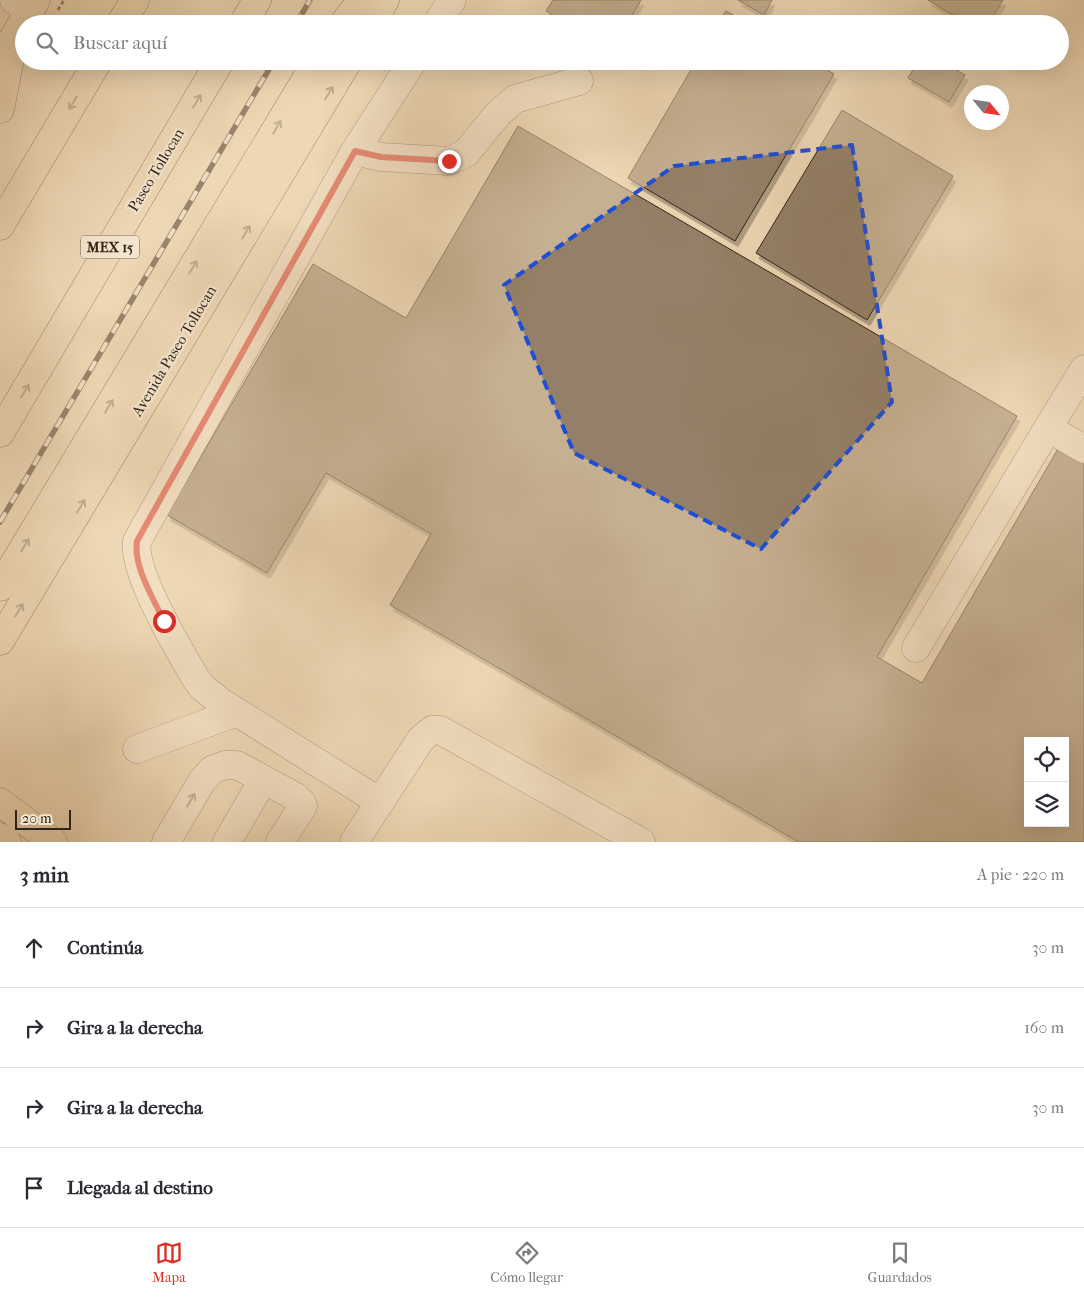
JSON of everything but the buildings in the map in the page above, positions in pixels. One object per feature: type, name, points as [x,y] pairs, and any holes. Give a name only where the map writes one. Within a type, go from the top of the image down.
[{"type":"main road","points":[[125,15],[134,0]]},
{"type":"main road","points":[[248,15],[257,0]]},
{"type":"main road","points":[[350,15],[362,0]]},
{"type":"main road","points":[[376,15],[385,0]]},
{"type":"main road","points":[[23,15],[27,3]]},
{"type":"main road","points":[[0,61],[14,38]]},
{"type":"main road","points":[[0,109],[14,38]]},
{"type":"main road","points":[[0,226],[93,70]]},
{"type":"main road","name":"Paseo Tollocan","points":[[0,433],[215,70]]},
{"type":"main road","name":"Avenida Paseo Tollocan","points":[[0,586],[312,70]]},
{"type":"main road","name":"Avenida Paseo Tollocan","points":[[0,641],[343,70]]},
{"type":"main road","points":[[0,802],[53,842]]},
{"type":"main road","points":[[0,837],[7,842]]},
{"type":"lane","points":[[443,15],[452,0]]},
{"type":"lane","points":[[380,802],[210,694],[196,679],[164,621],[139,567],[136,550],[137,541],[355,151],[407,70]]},
{"type":"lane","points":[[355,151],[381,157],[449,161],[466,153],[498,114],[515,99],[579,81]]},
{"type":"lane","points":[[916,648],[1084,369]]},
{"type":"lane","points":[[1048,428],[1084,448]]},
{"type":"lane","points":[[137,749],[237,712]]},
{"type":"lane","points":[[354,842],[421,739],[432,730],[440,730],[640,842]]},
{"type":"lane","points":[[166,842],[202,781],[212,770],[225,765],[237,765],[296,797],[302,803],[303,806],[280,842]]},
{"type":"lane","points":[[226,842],[264,780]]},
{"type":"highlighted area","points":[[852,145],[892,402],[761,549],[574,453],[504,285],[674,166]]},
{"type":"railway","points":[[301,15],[310,0]]},
{"type":"railway","points":[[0,522],[269,70]]},
{"type":"route","points":[[164,621],[139,567],[136,550],[137,541],[355,151],[381,157],[449,161]]}]
